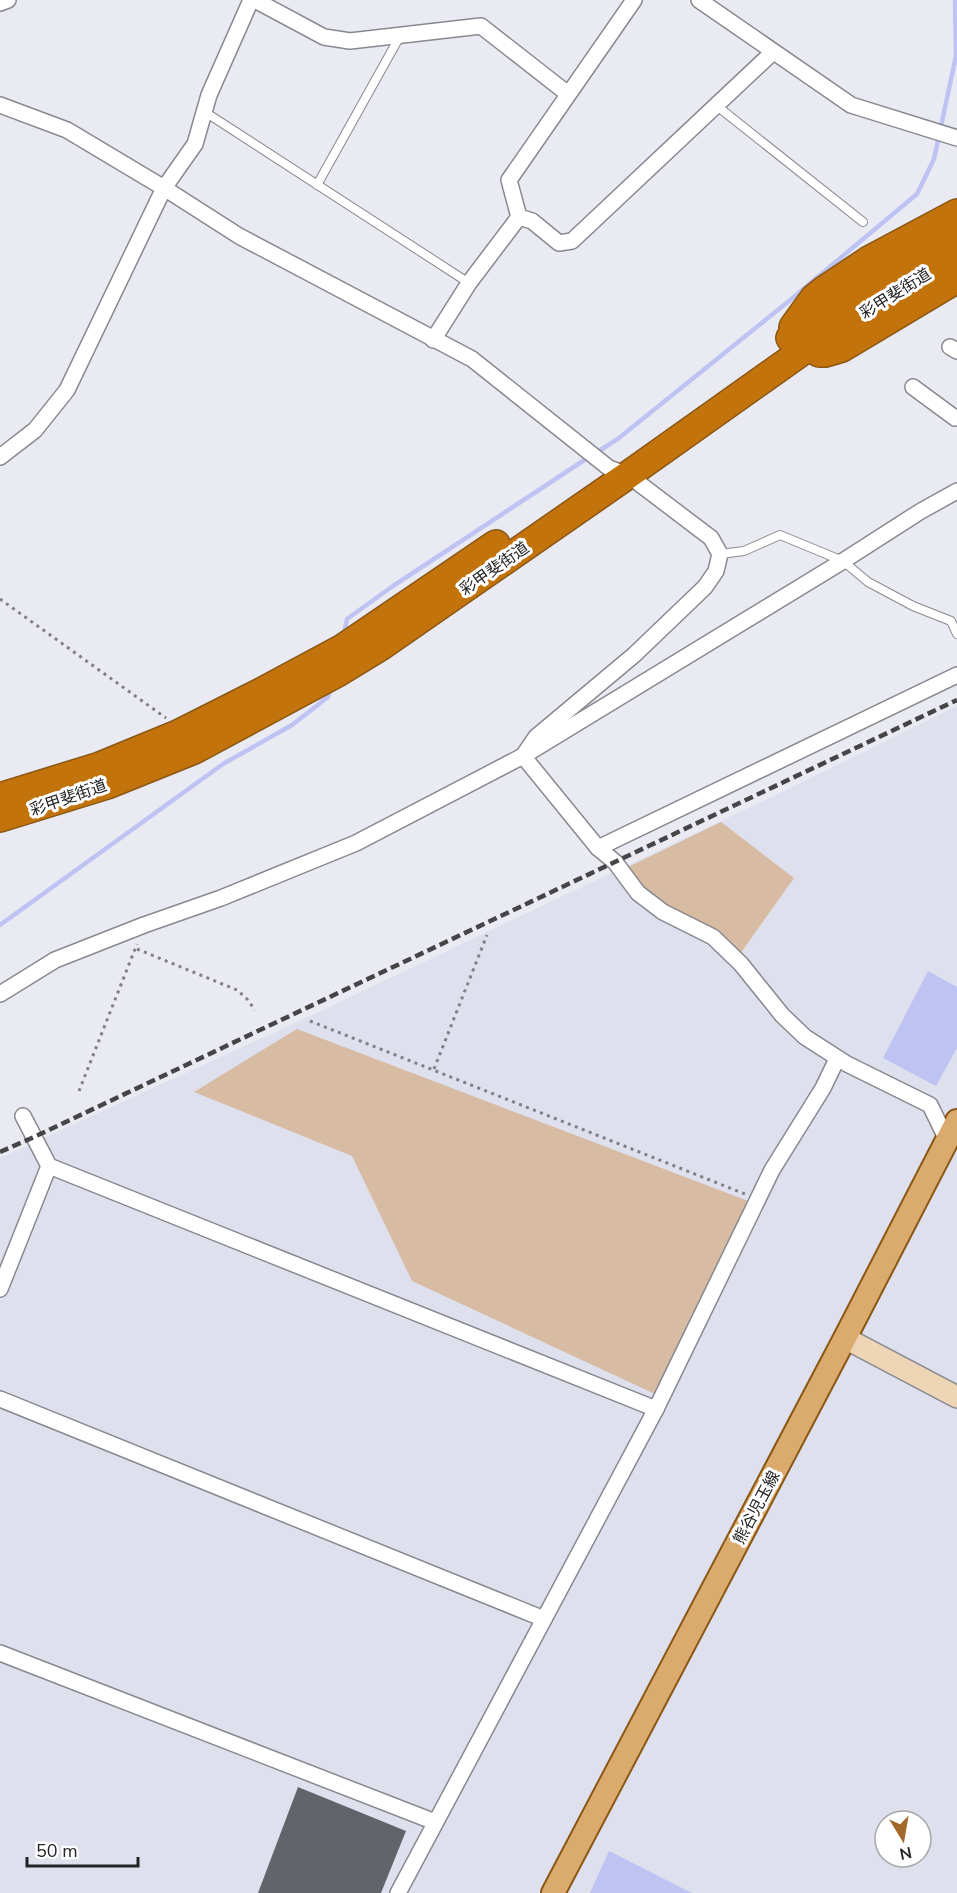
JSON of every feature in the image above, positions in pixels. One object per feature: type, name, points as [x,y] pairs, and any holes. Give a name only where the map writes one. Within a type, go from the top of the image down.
[{"type":"highway","points":[[957,213],[869,260],[814,298],[793,347],[825,353],[842,348],[957,279]]},
{"type":"highway","name":"彩甲斐街道","points":[[0,818],[107,784],[194,750],[339,672],[380,647],[793,347],[868,285],[957,236]]},
{"type":"highway","name":"彩甲斐街道","points":[[793,347],[957,258]]},
{"type":"highway","name":"彩甲斐街道","points":[[0,797],[100,766],[178,734],[262,692],[343,648],[619,472]]},
{"type":"main road","name":"熊谷児玉線","points":[[553,1893],[952,1131]]},
{"type":"street","points":[[0,3],[8,0]]},
{"type":"street","points":[[0,457],[35,430],[67,390],[164,188],[195,144],[209,95],[253,0],[324,37],[350,41],[481,26],[568,94]]},
{"type":"street","points":[[519,217],[509,180],[634,0]]},
{"type":"street","points":[[699,0],[851,105],[957,138]]},
{"type":"street","points":[[519,217],[532,221],[560,243],[572,241],[773,52]]},
{"type":"street","points":[[0,105],[67,130],[239,236],[472,359],[619,472],[711,538],[720,554],[716,572],[705,587],[634,655],[536,737],[524,756]]},
{"type":"street","points":[[433,340],[469,283],[519,217]]},
{"type":"street","points":[[913,387],[955,418],[957,417]]},
{"type":"street","points":[[0,994],[55,960],[221,898],[356,843],[524,756],[957,490]]},
{"type":"street","points":[[598,848],[957,675]]},
{"type":"street","points":[[524,756],[598,848],[615,862],[638,893],[663,912],[713,937],[741,963],[782,1015],[806,1037],[837,1059],[930,1105],[952,1131]]},
{"type":"street","points":[[398,1893],[656,1409],[772,1170],[823,1088],[837,1059]]},
{"type":"street","points":[[23,1116],[49,1166],[656,1409]]},
{"type":"street","points":[[0,1289],[49,1166]]},
{"type":"street","points":[[845,1338],[957,1398]]},
{"type":"street","points":[[0,1399],[544,1619]]},
{"type":"street","points":[[0,1653],[435,1822]]},
{"type":"lane","points":[[317,184],[400,35]]},
{"type":"lane","points":[[717,106],[863,222]]},
{"type":"lane","points":[[205,112],[469,283]]},
{"type":"lane","points":[[720,554],[744,551],[780,534],[843,561],[867,582],[913,606],[951,621],[957,634]]},
{"type":"path","points":[[0,599],[166,718],[178,734]]},
{"type":"path","points":[[79,1091],[144,925]]},
{"type":"path","points":[[434,1069],[487,935]]},
{"type":"path","points":[[136,948],[237,990],[248,999],[255,1010]]},
{"type":"path","points":[[310,1021],[758,1199]]},
{"type":"shaded area","points":[[957,706],[957,1893],[0,1893],[0,1158],[308,1017],[786,790]]},
{"type":"shaded area","points":[[721,822],[794,878],[740,954],[666,910],[641,891],[628,867]]},
{"type":"shaded area","points":[[297,1029],[748,1201],[655,1394],[412,1281],[352,1156],[194,1092]]},
{"type":"water","points":[[928,971],[957,987],[957,1048],[936,1086],[883,1058]]},
{"type":"water","points":[[609,1851],[692,1893],[590,1893]]},
{"type":"building","points":[[298,1787],[406,1831],[381,1893],[258,1893]]},
{"type":"waterway","points":[[596,453],[619,438],[789,301],[917,194],[934,159],[956,56],[955,0]]},
{"type":"waterway","points":[[344,634],[347,619],[393,586],[589,457]]},
{"type":"waterway","points":[[0,925],[223,764],[292,725],[328,697],[329,693]]},
{"type":"railway","points":[[0,1152],[957,700]]}]
